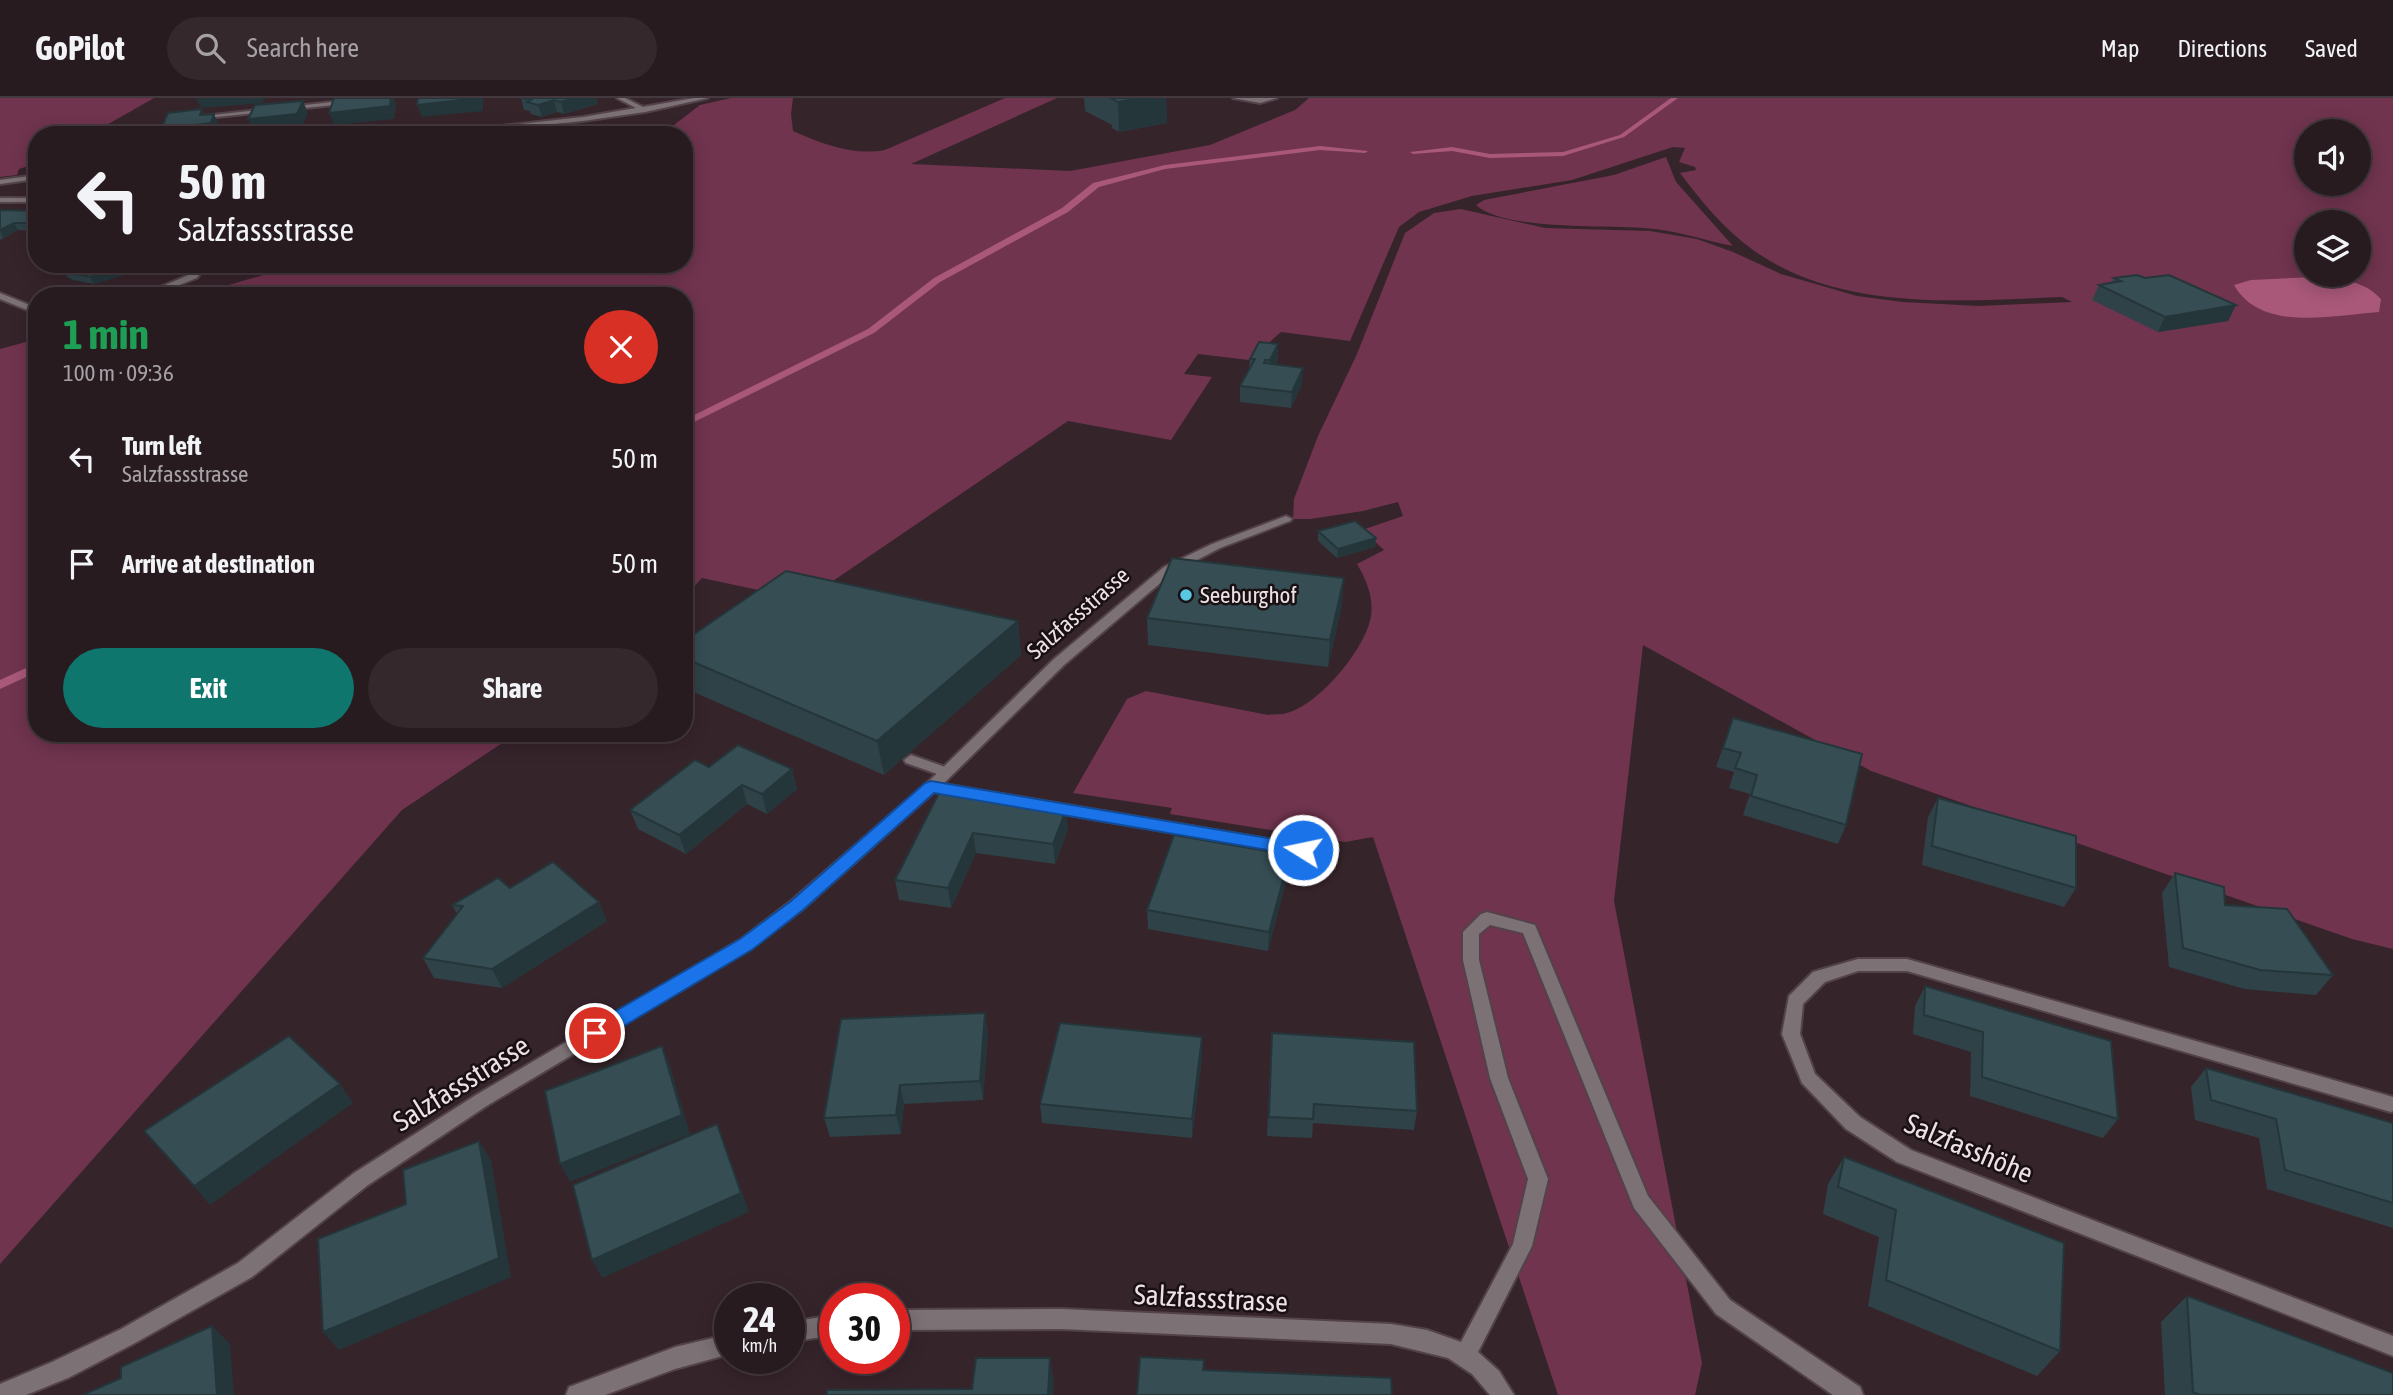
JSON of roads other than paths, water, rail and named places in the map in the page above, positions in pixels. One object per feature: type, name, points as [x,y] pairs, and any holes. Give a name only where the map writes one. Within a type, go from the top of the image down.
[{"type":"street","points":[[620,98],[645,110]]},
{"type":"street","points":[[513,126],[645,110],[705,98]]},
{"type":"street","points":[[1236,98],[1260,101],[1274,98]]},
{"type":"street","points":[[187,118],[366,101]]},
{"type":"street","points":[[0,182],[28,178]]},
{"type":"street","points":[[0,201],[28,200]]},
{"type":"street","points":[[166,287],[196,273]]},
{"type":"street","points":[[0,296],[28,307]]},
{"type":"street","name":"Salzfassstrasse","points":[[1,1395],[60,1370],[128,1336],[245,1270],[361,1179],[461,1114],[746,944],[797,905],[931,787],[1059,662],[1168,570],[1216,546],[1286,519]]},
{"type":"street","points":[[911,760],[946,772]]},
{"type":"street","points":[[931,787],[1303,850]]},
{"type":"street","points":[[1466,1354],[1522,1246],[1538,1179],[1499,1078],[1471,960],[1471,932],[1487,918],[1529,929],[1641,1202],[1723,1307],[1852,1395]]},
{"type":"street","name":"Salzfasshöhe","points":[[2391,1104],[1907,965],[1858,965],[1819,977],[1795,1001],[1791,1034],[1808,1078],[1853,1124],[1904,1156],[2393,1346]]},
{"type":"street","name":"Salzfassstrasse","points":[[910,1320],[1061,1319],[1391,1334],[1429,1340],[1466,1354],[1490,1377],[1503,1395]]},
{"type":"street","points":[[577,1395],[675,1358],[714,1348]]},
{"type":"waterway","points":[[1413,152],[1452,149],[1490,156],[1563,154],[1622,136],[1675,98]]},
{"type":"waterway","points":[[693,420],[871,331],[937,280],[1065,210],[1096,185],[1165,167],[1320,148],[1365,151]]},
{"type":"waterway","points":[[0,685],[28,671]]},
{"type":"place","name":"Seeburghof","points":[[1186,595]]}]
